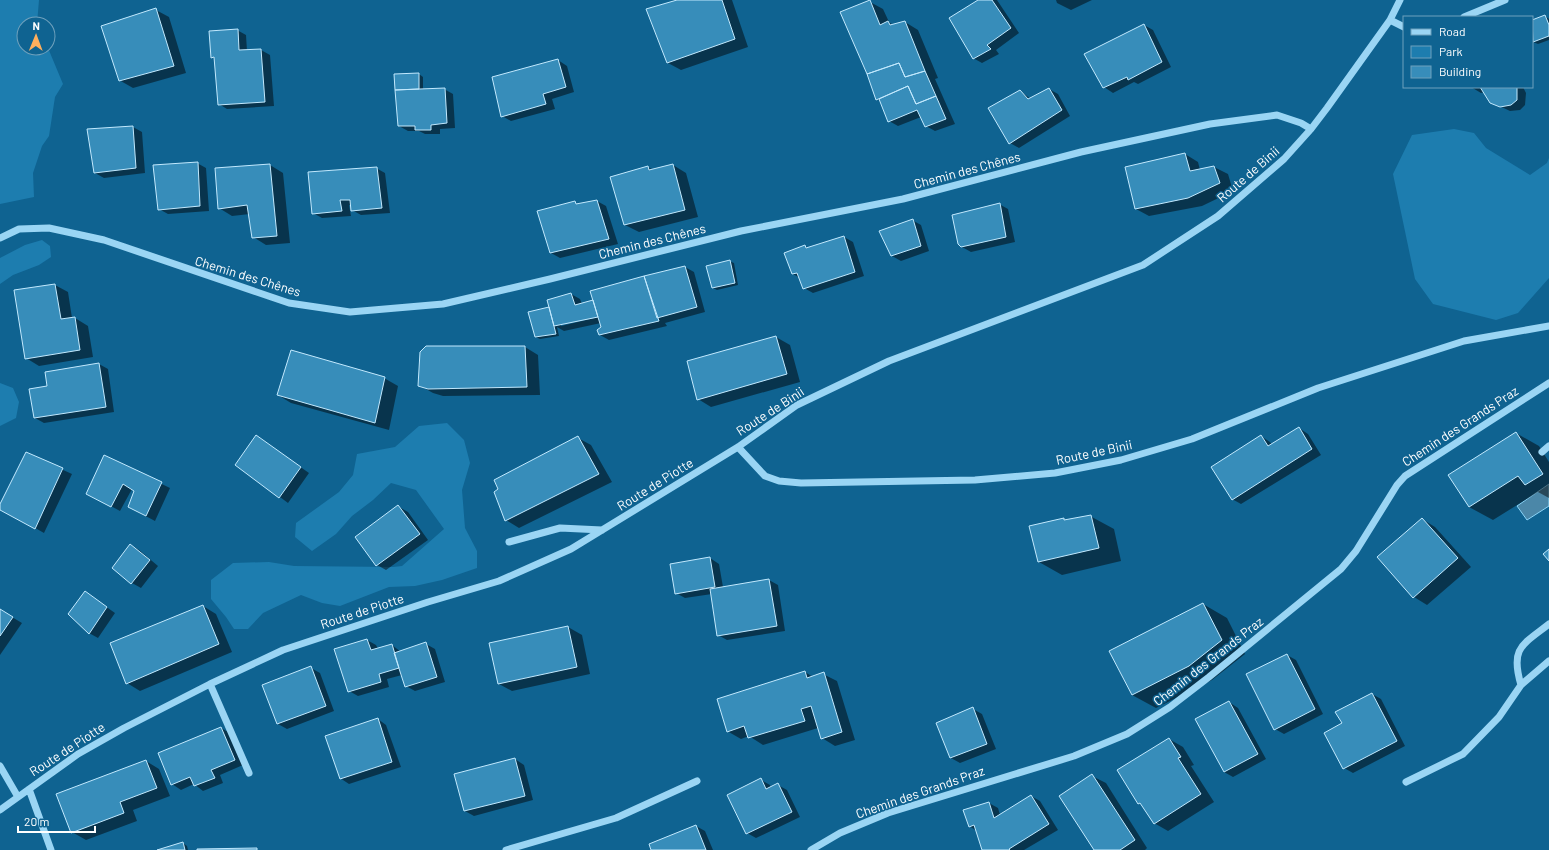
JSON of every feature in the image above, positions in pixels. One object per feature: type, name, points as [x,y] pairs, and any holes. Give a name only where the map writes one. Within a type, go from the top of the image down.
[{"type":"street","name":"Route de Binii","points":[[1400,0],[1390,20],[1311,129],[1284,159],[1218,216],[1144,266],[889,361],[797,405],[738,446],[765,476],[779,481],[801,484],[975,480],[1055,472],[1121,460],[1192,439],[1318,388],[1464,341],[1549,326]]},
{"type":"street","points":[[1466,16],[1505,0]]},
{"type":"street","points":[[1390,20],[1403,26]]},
{"type":"street","name":"Chemin des Chênes","points":[[0,238],[19,229],[49,228],[104,240],[289,304],[350,312],[443,304],[741,231],[902,199],[1081,152],[1210,124],[1277,115],[1301,123],[1311,129]]},
{"type":"street","name":"Chemin des Grands Praz","points":[[811,850],[840,833],[888,813],[1079,754],[1127,734],[1145,724],[1209,677],[1342,569],[1356,551],[1397,485],[1405,476],[1549,383]]},
{"type":"street","name":"Route de Piotte","points":[[0,810],[78,754],[124,728],[210,684],[283,650],[421,604],[499,581],[571,549],[738,446]]},
{"type":"street","points":[[1542,452],[1549,446]]},
{"type":"street","points":[[509,542],[560,528],[602,530]]},
{"type":"street","points":[[1522,685],[1516,668],[1517,656],[1523,644],[1549,624]]},
{"type":"street","points":[[1406,782],[1463,754],[1499,718],[1522,685],[1549,661]]},
{"type":"street","points":[[210,684],[249,773]]},
{"type":"street","points":[[0,766],[18,797]]},
{"type":"street","points":[[506,850],[616,818],[697,781]]},
{"type":"street","points":[[29,789],[51,850]]},
{"type":"green space","points":[[0,0],[39,0],[38,16],[16,16],[16,56],[51,56],[63,84],[55,97],[49,136],[42,146],[33,173],[34,197],[0,204]]},
{"type":"green space","points":[[1454,129],[1474,133],[1486,148],[1530,175],[1547,163],[1549,158],[1549,278],[1518,313],[1496,320],[1433,304],[1415,279],[1393,174],[1412,135]]},
{"type":"green space","points":[[42,240],[50,246],[51,257],[39,265],[13,275],[0,284],[0,258],[25,245]]},
{"type":"green space","points":[[0,383],[13,388],[19,402],[16,418],[0,426]]},
{"type":"green space","points":[[447,423],[464,440],[470,463],[462,490],[465,528],[477,551],[477,568],[442,580],[415,586],[389,587],[340,606],[322,603],[301,595],[263,613],[248,629],[234,629],[211,599],[211,580],[233,563],[269,562],[294,566],[402,566],[444,529],[416,490],[391,483],[373,500],[352,516],[336,534],[312,551],[295,537],[296,523],[339,492],[353,475],[357,454],[395,447],[419,426]]},
{"type":"shaded area","points":[[1549,484],[1549,506],[1527,520],[1517,506]]},
{"type":"building","points":[[677,0],[722,0],[735,39],[667,63],[646,9]]},
{"type":"building","points":[[870,0],[880,25],[888,21],[890,25],[905,21],[925,71],[905,77],[899,63],[867,74],[840,12]]},
{"type":"building","points":[[978,0],[992,0],[1011,28],[987,45],[991,49],[973,59],[949,18]]},
{"type":"building","points":[[156,8],[174,66],[119,81],[101,26]]},
{"type":"building","points":[[1545,15],[1549,25],[1549,36],[1533,42],[1533,20]]},
{"type":"building","points":[[1144,24],[1162,62],[1128,80],[1127,77],[1103,88],[1084,54]]},
{"type":"building","points":[[238,29],[239,50],[261,49],[265,102],[218,105],[214,57],[211,58],[209,31]]},
{"type":"building","points":[[558,59],[566,87],[543,94],[546,104],[501,117],[492,77]]},
{"type":"building","points":[[899,63],[905,77],[925,71],[936,96],[916,104],[908,86],[876,100],[867,74]]},
{"type":"building","points":[[419,73],[419,89],[395,90],[394,74]]},
{"type":"building","points":[[908,86],[916,104],[936,96],[946,119],[925,127],[917,110],[888,122],[879,99]]},
{"type":"building","points":[[445,88],[447,123],[431,125],[431,130],[415,130],[415,126],[398,126],[395,90]]},
{"type":"building","points":[[1049,88],[1062,110],[1009,144],[988,108],[1020,90],[1028,99]]},
{"type":"building","points":[[1481,88],[1517,88],[1517,100],[1511,105],[1500,107],[1490,103]]},
{"type":"building","points":[[133,126],[136,168],[94,173],[87,129]]},
{"type":"building","points":[[1185,153],[1190,171],[1214,166],[1220,183],[1188,198],[1135,209],[1125,167]]},
{"type":"building","points":[[198,162],[200,206],[158,210],[153,165]]},
{"type":"building","points":[[270,164],[277,236],[252,238],[247,205],[218,209],[215,168]]},
{"type":"building","points":[[673,164],[685,210],[624,225],[610,177],[648,166],[649,170]]},
{"type":"building","points":[[377,167],[382,208],[351,211],[350,200],[340,200],[342,211],[312,214],[308,172]]},
{"type":"building","points":[[597,200],[609,239],[550,253],[537,211],[575,201],[576,204]]},
{"type":"building","points":[[1000,203],[1006,237],[961,247],[958,244],[952,215]]},
{"type":"building","points":[[913,219],[921,246],[891,256],[879,231]]},
{"type":"building","points":[[844,236],[855,272],[803,289],[797,273],[792,274],[784,253],[805,245],[806,248]]},
{"type":"building","points":[[730,260],[735,283],[712,288],[706,266]]},
{"type":"building","points":[[685,266],[697,307],[657,318],[644,276]]},
{"type":"building","points":[[644,276],[659,321],[599,335],[597,330],[601,327],[590,291]]},
{"type":"building","points":[[55,284],[61,319],[75,317],[80,350],[25,359],[14,290]]},
{"type":"building","points":[[571,293],[575,305],[593,300],[598,317],[554,326],[547,300]]},
{"type":"building","points":[[549,307],[556,334],[535,337],[528,312]]},
{"type":"building","points":[[776,336],[787,374],[697,400],[687,361]]},
{"type":"building","points":[[426,346],[525,346],[527,387],[428,389],[418,386],[420,352]]},
{"type":"building","points":[[291,350],[385,377],[375,423],[277,395]]},
{"type":"building","points":[[99,363],[106,407],[34,418],[29,389],[47,386],[45,372]]},
{"type":"building","points":[[1299,427],[1312,449],[1232,500],[1211,467],[1261,435],[1268,446]]},
{"type":"building","points":[[1516,432],[1543,474],[1525,485],[1518,476],[1469,507],[1448,475]]},
{"type":"building","points":[[256,435],[301,467],[279,498],[235,465]]},
{"type":"building","points":[[578,436],[599,474],[505,521],[494,492],[498,489],[494,480]]},
{"type":"building","points":[[26,452],[63,468],[35,529],[0,510],[0,504]]},
{"type":"building","points":[[104,455],[162,482],[146,516],[128,507],[134,491],[123,484],[111,507],[86,494]]},
{"type":"building","points":[[398,505],[420,534],[376,566],[355,537]]},
{"type":"building","points":[[1091,515],[1099,548],[1038,562],[1029,526],[1064,518],[1064,520]]},
{"type":"building","points":[[1422,518],[1458,558],[1413,598],[1377,557]]},
{"type":"building","points":[[130,544],[150,560],[131,584],[112,568]]},
{"type":"building","points":[[1549,549],[1549,561],[1543,554]]},
{"type":"building","points":[[710,557],[715,587],[675,594],[670,564]]},
{"type":"building","points":[[769,579],[777,626],[717,636],[710,589]]},
{"type":"building","points":[[85,591],[107,607],[89,634],[68,614]]},
{"type":"building","points":[[1203,603],[1222,640],[1189,666],[1132,695],[1109,651]]},
{"type":"building","points":[[203,605],[219,644],[126,684],[110,643]]},
{"type":"building","points":[[0,609],[13,617],[0,636]]},
{"type":"building","points":[[568,626],[577,667],[498,684],[489,643]]},
{"type":"building","points":[[367,639],[371,650],[392,644],[399,668],[379,674],[381,682],[348,692],[334,649]]},
{"type":"building","points":[[426,642],[437,677],[405,687],[394,653]]},
{"type":"building","points":[[1287,654],[1315,709],[1274,730],[1246,674]]},
{"type":"building","points":[[311,666],[326,706],[277,724],[262,685]]},
{"type":"building","points":[[805,671],[807,678],[824,672],[842,732],[821,739],[811,706],[801,709],[805,721],[748,738],[744,726],[727,732],[717,699]]},
{"type":"building","points":[[1372,693],[1397,741],[1343,769],[1324,733],[1342,723],[1335,712]]},
{"type":"building","points":[[1229,701],[1258,754],[1224,772],[1195,719]]},
{"type":"building","points":[[973,707],[987,744],[950,758],[936,723]]},
{"type":"building","points":[[378,718],[392,762],[340,779],[325,736]]},
{"type":"building","points":[[221,727],[235,760],[211,770],[215,778],[194,786],[190,777],[171,785],[158,753]]},
{"type":"building","points":[[1169,738],[1181,757],[1178,758],[1201,794],[1154,824],[1140,803],[1138,804],[1117,770]]},
{"type":"building","points":[[515,758],[525,796],[464,811],[454,774]]},
{"type":"building","points":[[146,760],[157,788],[120,802],[124,813],[71,833],[56,794]]},
{"type":"building","points":[[1092,774],[1135,840],[1120,850],[1094,850],[1059,796]]},
{"type":"building","points":[[761,778],[766,789],[778,783],[792,812],[746,834],[727,795]]},
{"type":"building","points":[[1031,795],[1049,824],[1009,849],[1010,850],[982,850],[974,825],[969,827],[963,810],[989,802],[994,818]]},
{"type":"building","points":[[696,825],[706,850],[651,850],[649,844]]},
{"type":"building","points":[[183,842],[185,850],[157,850]]},
{"type":"building","points":[[257,848],[257,850],[197,850],[197,849]]}]
